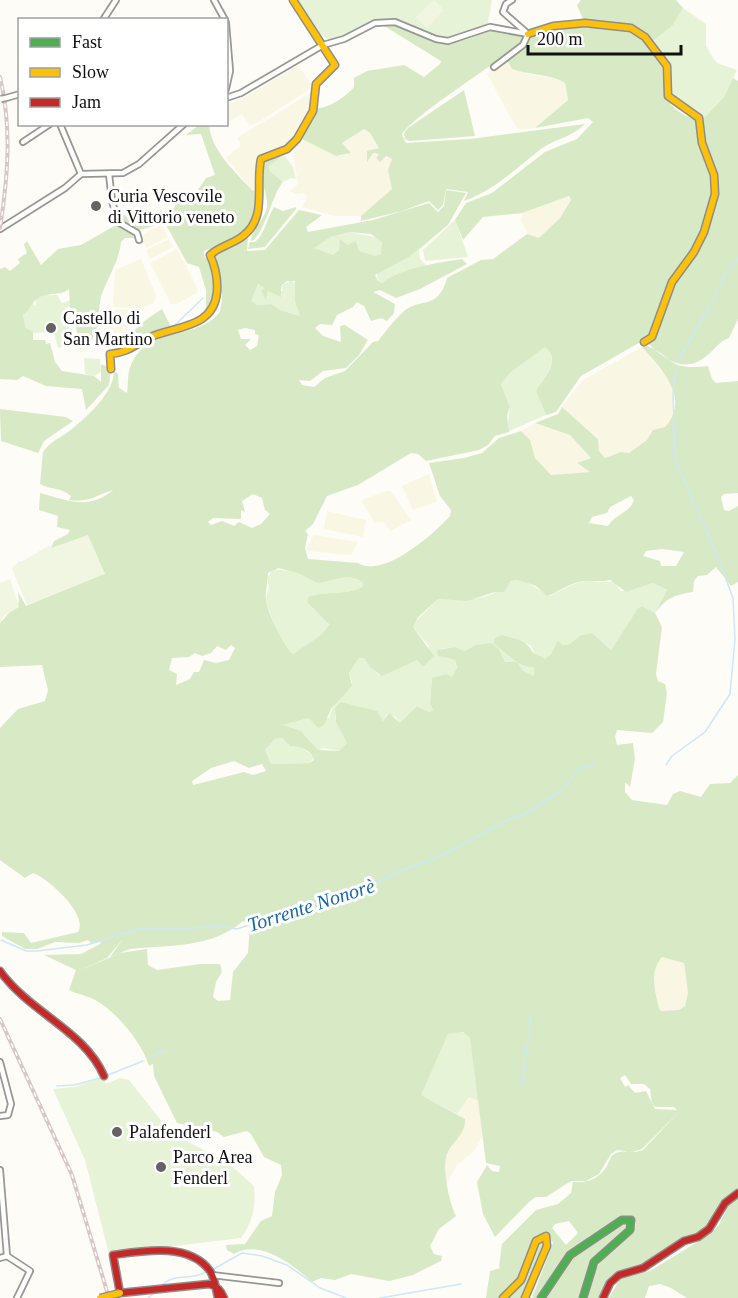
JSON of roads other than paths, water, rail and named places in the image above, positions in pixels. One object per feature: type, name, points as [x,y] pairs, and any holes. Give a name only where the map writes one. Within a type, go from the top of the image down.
[{"type":"street","points":[[104,18],[116,0]]},
{"type":"street","points":[[214,0],[224,18]]},
{"type":"street","points":[[111,369],[110,354],[131,352],[150,337],[205,319],[214,311],[217,306],[217,278],[210,255],[248,233],[261,205],[258,170],[261,159],[287,149],[304,130],[314,107],[316,84],[335,65],[293,0]]},
{"type":"street","points":[[512,0],[503,8],[504,13],[528,34]]},
{"type":"street","points":[[228,97],[241,93],[323,45],[344,39],[375,23],[404,25],[436,39],[448,40],[490,27],[528,34],[556,25],[593,23],[635,30],[642,34],[656,55],[667,66],[666,86],[672,101],[699,118],[702,144],[714,175],[714,194],[704,232],[672,282],[652,337],[644,342]]},
{"type":"street","points":[[494,67],[523,45],[528,34]]},
{"type":"street","points":[[228,46],[230,71],[228,80]]},
{"type":"street","points":[[2,99],[18,95]]},
{"type":"street","points":[[23,142],[47,126]]},
{"type":"street","points":[[61,126],[81,174]]},
{"type":"street","points":[[2,228],[71,184],[81,174],[123,173],[139,164],[182,126]]},
{"type":"street","points":[[110,174],[112,201],[118,222],[137,233],[139,240]]},
{"type":"street","points":[[0,971],[32,1006],[87,1047],[100,1065],[104,1076]]},
{"type":"street","points":[[0,1062],[11,1104],[10,1112],[3,1116]]},
{"type":"street","points":[[0,1170],[1,1201],[8,1256]]},
{"type":"street","points":[[603,1298],[610,1283],[618,1275],[643,1268],[684,1241],[698,1237],[709,1228],[725,1203],[738,1193]]},
{"type":"street","points":[[541,1298],[570,1255],[622,1220],[631,1220],[630,1230],[594,1262],[583,1298]]},
{"type":"street","points":[[503,1298],[520,1280],[536,1240],[546,1236],[547,1246],[525,1298]]},
{"type":"street","points":[[120,1293],[113,1255],[155,1251],[184,1254],[204,1265],[212,1275],[218,1298]]},
{"type":"street","points":[[0,1258],[8,1256],[30,1271],[17,1298]]},
{"type":"street","points":[[212,1275],[279,1283]]},
{"type":"street","points":[[100,1298],[164,1287],[216,1286]]},
{"type":"street","points":[[216,1286],[224,1298]]},
{"type":"waterway","points":[[678,360],[709,308],[726,273],[738,259]]},
{"type":"waterway","points":[[175,325],[203,298]]},
{"type":"waterway","points":[[666,765],[672,756],[705,732],[730,694],[735,639],[733,598],[675,459],[673,393],[676,369]]},
{"type":"waterway","name":"Torrente Nonorè","points":[[1,940],[26,951],[37,951],[87,945],[142,928],[181,929],[217,926],[237,929],[330,897],[362,890],[402,870],[437,858],[508,820],[525,814],[559,792],[581,768],[594,764]]},
{"type":"waterway","points":[[522,1085],[531,1017]]},
{"type":"waterway","points":[[151,1057],[165,1050]]},
{"type":"waterway","points":[[108,1075],[143,1061]]},
{"type":"waterway","points":[[57,1086],[74,1085],[100,1078]]},
{"type":"waterway","points":[[212,1270],[242,1253],[262,1256],[287,1265],[320,1288],[346,1298]]},
{"type":"waterway","points":[[161,1286],[171,1279],[206,1272]]},
{"type":"waterway","points":[[380,1298],[461,1284]]},
{"type":"waterway","points":[[148,1298],[158,1290]]},
{"type":"railway","points":[[0,77],[4,96],[8,152],[0,228]]},
{"type":"railway","points":[[0,1019],[72,1175],[109,1298]]},
{"type":"place","name":"Curia Vescovile di Vittorio veneto","points":[[96,206]]},
{"type":"place","name":"Castello di San Martino","points":[[51,328]]},
{"type":"place","name":"Palafenderl","points":[[117,1132]]},
{"type":"place","name":"Parco Area Fenderl","points":[[161,1167]]}]
